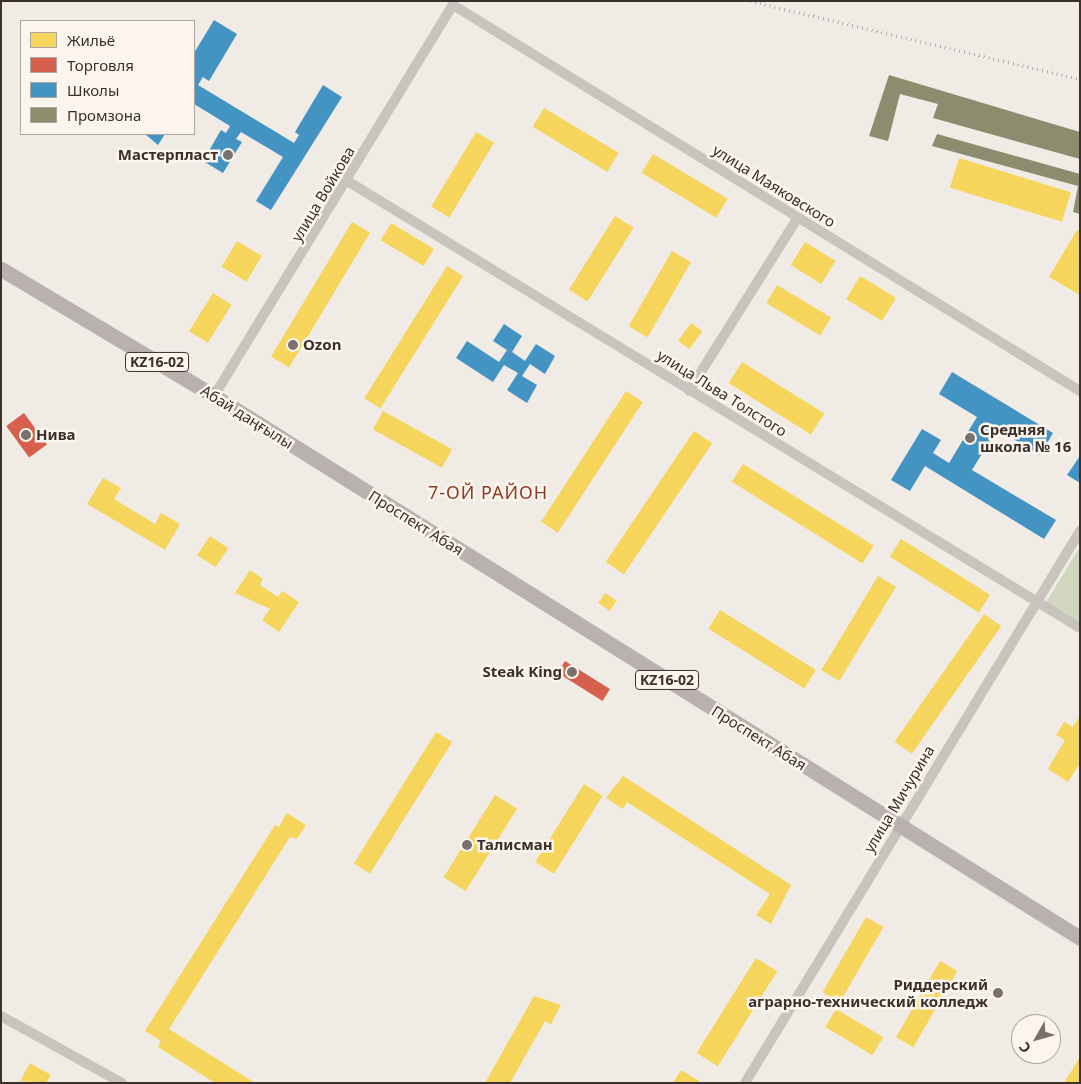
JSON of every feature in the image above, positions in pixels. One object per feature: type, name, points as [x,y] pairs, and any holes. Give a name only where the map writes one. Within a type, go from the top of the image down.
[{"type":"main road","name":"Абай даңғылы","points":[[1,268],[312,457]]},
{"type":"main road","name":"Проспект Абая","points":[[312,457],[1080,938]]},
{"type":"street","name":"улица Войкова","points":[[214,396],[349,182],[453,6]]},
{"type":"street","name":"улица Маяковского","points":[[453,6],[797,220],[1080,391]]},
{"type":"street","name":"улица Льва Толстого","points":[[349,182],[1080,628]]},
{"type":"street","points":[[689,391],[797,220]]},
{"type":"street","name":"улица Мичурина","points":[[745,1083],[1080,531]]},
{"type":"street","points":[[1,1016],[122,1083]]},
{"type":"green space","points":[[1080,547],[1080,622],[1046,602]]},
{"type":"building: Жильё","points":[[544,108],[619,153],[607,172],[533,127]]},
{"type":"building: Жильё","points":[[476,132],[494,143],[449,217],[431,207]]},
{"type":"building: Жильё","points":[[653,154],[728,199],[716,218],[642,173]]},
{"type":"building: Жильё","points":[[959,158],[1071,192],[1062,222],[950,188]]},
{"type":"building: Жильё","points":[[615,216],[634,228],[588,301],[569,290]]},
{"type":"building: Жильё","points":[[352,222],[370,233],[289,367],[271,357]]},
{"type":"building: Жильё","points":[[391,223],[434,249],[424,266],[381,240]]},
{"type":"building: Жильё","points":[[1077,230],[1080,231],[1080,295],[1049,277]]},
{"type":"building: Жильё","points":[[237,241],[262,256],[246,282],[222,267]]},
{"type":"building: Жильё","points":[[805,242],[836,261],[821,284],[791,265]]},
{"type":"building: Жильё","points":[[672,251],[691,262],[648,337],[628,326]]},
{"type":"building: Жильё","points":[[447,266],[463,276],[380,408],[364,398]]},
{"type":"building: Жильё","points":[[860,276],[896,298],[882,321],[846,299]]},
{"type":"building: Жильё","points":[[777,285],[831,317],[820,335],[766,303]]},
{"type":"building: Жильё","points":[[213,293],[232,305],[208,343],[189,331]]},
{"type":"building: Жильё","points":[[691,323],[702,331],[689,349],[678,341]]},
{"type":"building: Жильё","points":[[742,362],[824,413],[811,435],[729,383]]},
{"type":"building: Жильё","points":[[626,391],[643,402],[558,533],[541,522]]},
{"type":"building: Жильё","points":[[383,411],[452,449],[442,468],[373,429]]},
{"type":"building: Жильё","points":[[694,431],[712,443],[624,574],[606,562]]},
{"type":"building: Жильё","points":[[743,464],[874,546],[862,563],[732,482]]},
{"type":"building: Жильё","points":[[103,478],[121,488],[114,499],[155,524],[161,513],[180,524],[165,550],[87,504]]},
{"type":"building: Жильё","points":[[210,536],[228,548],[215,567],[197,555]]},
{"type":"building: Жильё","points":[[901,539],[990,595],[979,612],[890,557]]},
{"type":"building: Жильё","points":[[250,570],[263,579],[260,585],[278,597],[282,591],[299,602],[279,632],[262,620],[270,609],[235,593]]},
{"type":"building: Жильё","points":[[878,576],[896,587],[839,681],[821,670]]},
{"type":"building: Жильё","points":[[605,593],[617,601],[610,611],[598,603]]},
{"type":"building: Жильё","points":[[720,610],[816,670],[804,689],[708,629]]},
{"type":"building: Жильё","points":[[984,614],[1001,626],[912,754],[895,742]]},
{"type":"building: Жильё","points":[[1080,716],[1080,763],[1068,782],[1048,769],[1065,740],[1056,735],[1064,722],[1073,727]]},
{"type":"building: Жильё","points":[[436,732],[452,742],[370,874],[354,863]]},
{"type":"building: Жильё","points":[[623,776],[791,885],[771,924],[756,915],[770,894],[627,802],[623,809],[606,798]]},
{"type":"building: Жильё","points":[[584,784],[603,796],[554,874],[535,862]]},
{"type":"building: Жильё","points":[[495,795],[517,809],[466,891],[444,877]]},
{"type":"building: Жильё","points":[[287,813],[306,825],[297,839],[290,837],[169,1029],[255,1083],[215,1083],[158,1047],[161,1041],[145,1031],[275,825],[279,827]]},
{"type":"building: Жильё","points":[[866,917],[883,927],[840,1002],[822,992]]},
{"type":"building: Жильё","points":[[756,958],[777,971],[718,1066],[697,1053]]},
{"type":"building: Жильё","points":[[940,961],[957,971],[913,1047],[896,1037]]},
{"type":"building: Жильё","points":[[534,996],[561,1005],[551,1024],[545,1021],[510,1083],[485,1083]]},
{"type":"building: Жильё","points":[[836,1009],[883,1037],[872,1055],[825,1027]]},
{"type":"building: Жильё","points":[[1080,1057],[1080,1083],[1064,1083]]},
{"type":"building: Жильё","points":[[30,1063],[51,1075],[46,1083],[20,1081]]},
{"type":"building: Жильё","points":[[681,1070],[699,1081],[698,1083],[673,1083]]},
{"type":"building: Торговля","name":"Нива","points":[[24,413],[47,445],[29,457],[6,426]]},
{"type":"building: Торговля","points":[[565,661],[610,689],[603,701],[558,673]]},
{"type":"building: Школы","points":[[214,20],[237,34],[209,81],[203,77],[198,85],[294,143],[299,135],[295,132],[323,85],[342,97],[271,210],[256,201],[283,157],[241,132],[236,139],[242,142],[223,173],[203,161],[221,130],[226,133],[230,126],[195,105],[195,51]]},
{"type":"building: Школы","points":[[146,135],[164,135],[158,145]]},
{"type":"building: Школы","points":[[504,324],[522,336],[512,352],[525,361],[536,344],[555,356],[545,374],[530,364],[522,376],[537,385],[527,403],[507,390],[518,373],[504,365],[493,382],[456,358],[467,341],[499,362],[507,350],[493,341]]},
{"type":"building: Школы","points":[[952,372],[1053,433],[1040,455],[997,429],[972,470],[1056,520],[1044,539],[925,466],[910,491],[891,480],[922,429],[941,440],[933,453],[949,463],[977,417],[939,394]]},
{"type":"building: Школы","points":[[1080,456],[1080,483],[1067,475]]},
{"type":"building: Промзона","points":[[889,75],[1080,132],[1080,159],[933,118],[938,104],[900,94],[888,141],[869,136]]},
{"type":"building: Промзона","points":[[937,134],[1080,174],[1080,214],[1073,212],[1078,186],[932,146]]},
{"type":"railway","points":[[750,1],[1080,79]]},
{"type":"place","name":"Мастерпласт","points":[[228,155]]},
{"type":"place","name":"Ozon","points":[[293,345]]},
{"type":"place","name":"Нива","points":[[26,435]]},
{"type":"place","name":"Средняя школа № 16","points":[[970,438]]},
{"type":"place","name":"Steak King","points":[[572,672]]},
{"type":"place","name":"Талисман","points":[[467,845]]},
{"type":"place","name":"Риддерский аграрно-технический колледж","points":[[998,993]]},
{"type":"district","name":"7-ОЙ РАЙОН","points":[[488,492]]}]
